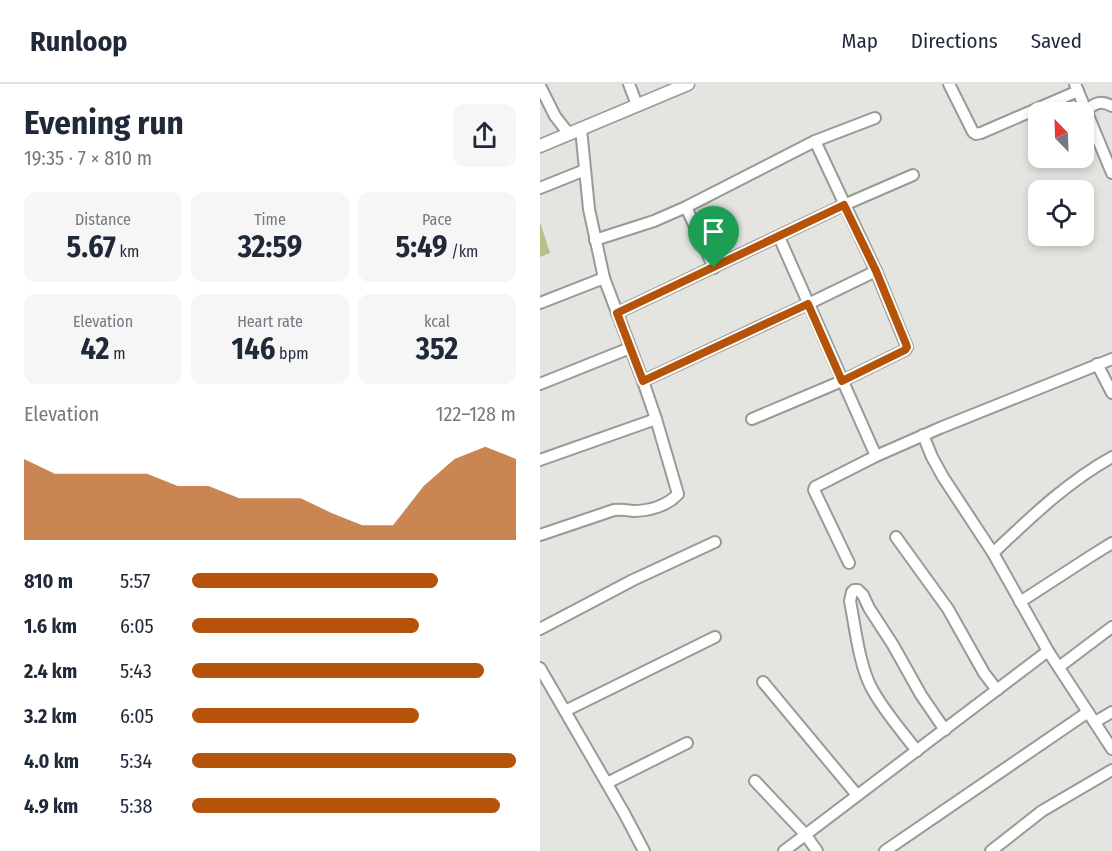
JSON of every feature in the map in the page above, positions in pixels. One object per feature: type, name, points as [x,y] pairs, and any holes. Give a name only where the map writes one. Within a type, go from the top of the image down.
[{"type":"main road","points":[[540,146],[688,84]]},
{"type":"street","points":[[628,84],[637,105]]},
{"type":"street","points":[[949,84],[972,132],[976,134],[1076,88],[1082,102]]},
{"type":"street","points":[[540,86],[555,116],[575,132],[585,170],[589,209],[604,279],[643,381],[678,494],[662,506],[646,510],[614,510],[540,535]]},
{"type":"street","points":[[1094,104],[1101,102],[1112,106]]},
{"type":"street","points":[[595,240],[654,221],[815,141],[875,118]]},
{"type":"street","points":[[1094,129],[1112,173]]},
{"type":"street","points":[[752,419],[842,381],[906,348],[876,271],[815,141]]},
{"type":"street","points":[[540,188],[585,170]]},
{"type":"street","points":[[617,313],[844,205],[913,175]]},
{"type":"street","points":[[686,207],[714,268]]},
{"type":"street","points":[[779,237],[876,456]]},
{"type":"street","points":[[643,381],[876,271]]},
{"type":"street","points":[[540,303],[604,279]]},
{"type":"street","points":[[540,384],[630,348]]},
{"type":"street","points":[[849,563],[814,490],[815,487],[923,435],[1112,359]]},
{"type":"street","points":[[1098,364],[1112,393]]},
{"type":"street","points":[[540,460],[656,419]]},
{"type":"street","points":[[923,435],[943,477],[993,553],[1048,651],[1112,749]]},
{"type":"street","points":[[993,553],[1054,496],[1112,457]]},
{"type":"street","points":[[896,537],[948,609],[984,673],[997,690]]},
{"type":"street","points":[[540,629],[633,580],[715,542]]},
{"type":"street","points":[[1020,603],[1112,543]]},
{"type":"street","points":[[917,751],[882,705],[870,684],[862,662],[850,601],[854,590],[858,590],[863,595],[921,695],[945,729]]},
{"type":"street","points":[[1059,667],[1112,627]]},
{"type":"street","points":[[565,711],[715,637]]},
{"type":"street","points":[[784,851],[1048,651]]},
{"type":"street","points":[[540,668],[644,851]]},
{"type":"street","points":[[764,682],[857,795]]},
{"type":"street","points":[[885,851],[1088,712]]},
{"type":"street","points":[[1095,722],[1112,712]]},
{"type":"street","points":[[607,783],[687,743]]},
{"type":"street","points":[[991,851],[1042,811],[1112,770]]},
{"type":"street","points":[[755,781],[805,834],[817,851]]},
{"type":"green space","points":[[540,222],[550,253],[540,257]]},
{"type":"route","points":[[844,205],[876,271],[907,347],[842,381],[808,304],[643,381],[617,313],[714,268],[844,205]]}]
